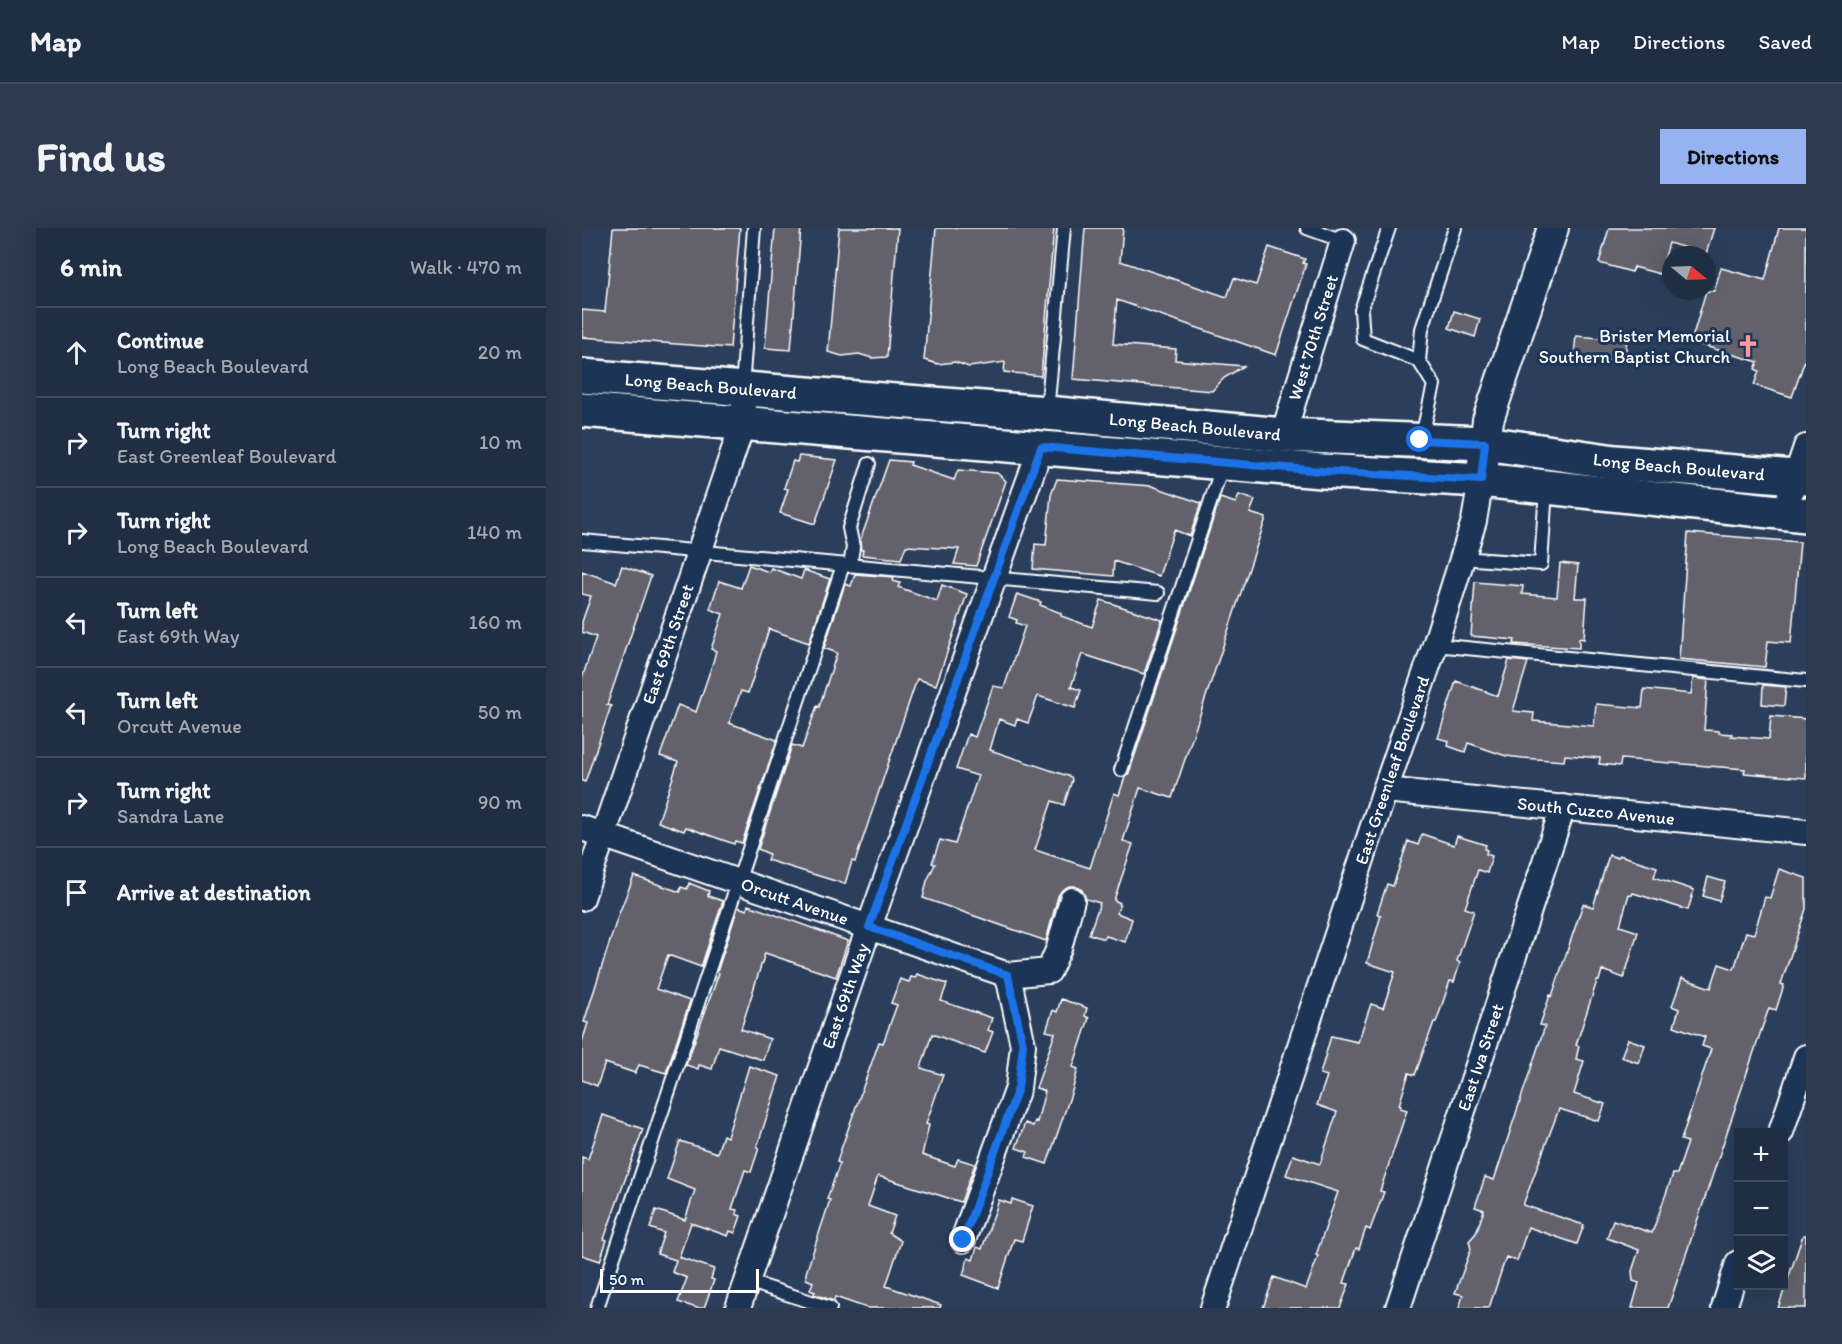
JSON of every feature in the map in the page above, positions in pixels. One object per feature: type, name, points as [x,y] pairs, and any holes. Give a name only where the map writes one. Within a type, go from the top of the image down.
[{"type":"main road","name":"Long Beach Boulevard","points":[[582,376],[1047,413],[1283,435],[1485,443],[1615,462],[1803,468]]},
{"type":"main road","name":"Long Beach Boulevard","points":[[582,410],[1223,462],[1481,480],[1795,514]]},
{"type":"street","name":"East Greenleaf Boulevard","points":[[1213,1308],[1435,645],[1474,521],[1488,420],[1552,228]]},
{"type":"street","name":"West 70th Street","points":[[1283,435],[1343,242]]},
{"type":"street","name":"East 69th Street","points":[[582,898],[593,832],[698,552],[743,423],[742,389]]},
{"type":"street","name":"East 69th Way","points":[[738,1308],[869,927],[1041,447]]},
{"type":"street","points":[[1795,514],[1803,468]]},
{"type":"street","name":"South Cuzco Avenue","points":[[1385,790],[1806,832]]},
{"type":"street","name":"East Iva Street","points":[[1398,1308],[1563,807]]},
{"type":"street","name":"Orcutt Avenue","points":[[593,832],[1008,975]]},
{"type":"street","points":[[963,1240],[1018,1088],[1023,1045],[1008,975],[1049,971],[1059,948],[1072,900]]},
{"type":"street","points":[[1782,1128],[1806,1057]]},
{"type":"street","points":[[1724,1308],[1734,1276]]},
{"type":"lane","points":[[742,389],[754,228]]},
{"type":"lane","points":[[1047,413],[1064,228]]},
{"type":"lane","points":[[1306,228],[1343,242]]},
{"type":"lane","points":[[1389,228],[1361,310],[1363,339],[1419,361],[1434,385],[1420,440]]},
{"type":"lane","points":[[1419,361],[1422,328],[1455,228]]},
{"type":"lane","points":[[1121,770],[1223,462]]},
{"type":"lane","points":[[597,1308],[737,882],[853,547],[849,528],[869,464]]},
{"type":"lane","points":[[1462,558],[1541,564],[1546,488]]},
{"type":"lane","points":[[582,541],[1158,593]]},
{"type":"lane","points":[[1435,645],[1806,681]]},
{"type":"lane","points":[[747,1281],[830,1308]]},
{"type":"building","points":[[613,228],[740,228],[730,348],[582,337],[582,310],[605,312]]},
{"type":"building","points":[[775,228],[801,228],[791,350],[765,348]]},
{"type":"building","points":[[839,228],[898,228],[887,357],[872,358],[859,354],[842,356],[828,352]]},
{"type":"building","points":[[936,228],[1054,228],[1041,376],[1004,372],[1005,362],[969,367],[955,362],[938,364],[924,360]]},
{"type":"building","points":[[1085,228],[1123,228],[1120,261],[1227,297],[1234,278],[1256,285],[1269,247],[1305,259],[1303,263],[1306,264],[1276,355],[1117,300],[1113,344],[1176,349],[1175,360],[1244,366],[1224,378],[1212,391],[1073,379]]},
{"type":"building","points":[[1609,228],[1714,228],[1708,246],[1679,246],[1669,243],[1668,246],[1662,246],[1660,274],[1634,267],[1632,272],[1599,263]]},
{"type":"building","points":[[1779,228],[1806,228],[1806,357],[1792,397],[1754,385],[1759,371],[1755,369],[1758,362],[1691,342],[1703,300],[1716,300],[1716,284],[1721,268],[1765,280]]},
{"type":"building","points":[[1454,311],[1480,319],[1475,337],[1449,328]]},
{"type":"building","points":[[1600,333],[1627,335],[1625,361],[1574,355],[1576,336],[1600,338]]},
{"type":"building","points":[[799,456],[837,460],[815,524],[780,513],[788,489],[784,488],[793,461],[797,462]]},
{"type":"building","points":[[889,460],[911,462],[910,465],[954,480],[958,470],[997,473],[1006,481],[976,566],[954,564],[959,549],[906,546],[901,559],[862,555],[860,541]]},
{"type":"building","points":[[1057,479],[1152,486],[1201,503],[1190,536],[1174,530],[1159,576],[1114,561],[1113,576],[1033,569],[1035,544],[1046,545],[1051,495]]},
{"type":"building","points":[[1239,495],[1255,500],[1250,513],[1266,518],[1172,798],[1140,788],[1123,841],[1133,844],[1114,900],[1120,903],[1117,913],[1132,919],[1125,942],[1089,934],[1100,903],[1086,899],[1082,890],[1075,886],[1062,890],[1058,896],[1046,941],[923,898],[927,881],[935,864],[932,863],[940,840],[955,844],[978,776],[956,769],[968,734],[975,737],[993,686],[1004,688],[1025,626],[1009,617],[1017,594],[1041,602],[1040,605],[1061,613],[1061,616],[1092,627],[1101,600],[1162,620],[1144,674],[1082,654],[1071,687],[1081,690],[1075,708],[1038,696],[1028,723],[1017,719],[1015,725],[999,719],[990,750],[1071,777],[1064,805],[1052,801],[1035,850],[1090,868],[1114,793],[1119,795],[1125,777],[1129,773],[1220,498],[1236,503]]},
{"type":"building","points":[[1688,533],[1800,542],[1791,643],[1768,641],[1765,667],[1679,659]]},
{"type":"building","points":[[1560,563],[1578,565],[1575,598],[1587,598],[1584,639],[1579,638],[1579,648],[1514,644],[1515,640],[1471,636],[1475,582],[1523,586],[1522,594],[1557,597]]},
{"type":"building","points":[[749,565],[769,572],[771,568],[801,579],[804,570],[830,579],[809,643],[769,629],[748,693],[741,691],[729,723],[777,740],[742,843],[735,841],[734,844],[686,827],[684,831],[658,822],[678,762],[660,756],[678,705],[696,712],[713,662],[716,651],[711,649],[723,614],[710,609],[719,581],[741,588]]},
{"type":"building","points":[[622,566],[651,576],[607,705],[611,706],[585,782],[582,781],[582,678],[596,637],[582,632],[582,622],[591,596],[582,594],[582,571],[616,583]]},
{"type":"building","points":[[855,574],[894,577],[893,581],[900,583],[898,587],[937,601],[942,585],[967,594],[936,685],[917,679],[855,862],[852,861],[845,884],[767,860],[769,854],[758,849],[792,745],[802,748],[817,706],[819,707],[837,653],[824,648],[845,584],[851,586]]},
{"type":"building","points":[[1509,660],[1528,662],[1513,711],[1534,713],[1533,721],[1594,726],[1596,704],[1642,708],[1644,689],[1691,694],[1693,678],[1708,680],[1704,730],[1719,731],[1719,733],[1732,734],[1731,736],[1769,739],[1771,716],[1806,719],[1806,778],[1744,773],[1745,769],[1621,759],[1620,766],[1599,764],[1600,758],[1565,755],[1564,761],[1523,758],[1506,756],[1468,743],[1465,752],[1448,746],[1449,741],[1438,738],[1456,681],[1498,696]]},
{"type":"building","points":[[1763,685],[1786,687],[1784,706],[1762,704]]},
{"type":"building","points":[[1422,834],[1454,845],[1457,836],[1486,845],[1484,849],[1487,850],[1486,854],[1492,856],[1487,873],[1478,870],[1465,908],[1474,911],[1457,961],[1460,963],[1454,982],[1450,981],[1415,1075],[1409,1073],[1399,1105],[1400,1108],[1407,1110],[1380,1191],[1384,1192],[1370,1230],[1366,1228],[1359,1249],[1356,1248],[1344,1283],[1349,1284],[1340,1308],[1263,1308],[1274,1277],[1306,1289],[1318,1256],[1316,1255],[1338,1192],[1286,1175],[1293,1155],[1320,1164],[1337,1112],[1317,1105],[1327,1076],[1320,1074],[1331,1036],[1358,1042],[1371,1004],[1383,1008],[1395,972],[1367,963],[1381,915],[1377,914],[1387,884],[1393,886],[1408,841],[1418,845]]},
{"type":"building","points":[[1609,855],[1618,858],[1619,855],[1657,867],[1654,877],[1694,890],[1688,910],[1633,893],[1629,894],[1620,926],[1638,932],[1624,978],[1602,970],[1576,1045],[1579,1046],[1576,1059],[1584,1061],[1574,1094],[1605,1104],[1599,1121],[1559,1109],[1523,1205],[1584,1225],[1577,1244],[1528,1227],[1517,1261],[1506,1257],[1489,1308],[1459,1308],[1463,1295],[1455,1293],[1471,1249],[1469,1241],[1476,1233],[1484,1210],[1475,1207],[1485,1177],[1494,1180],[1545,1026],[1540,1025],[1550,995],[1552,996],[1583,904],[1593,907]]},
{"type":"building","points":[[1779,869],[1806,878],[1806,909],[1781,984],[1784,985],[1776,1010],[1769,1008],[1668,1308],[1632,1308],[1639,1283],[1633,1281],[1632,1271],[1639,1250],[1607,1238],[1613,1220],[1652,1233],[1673,1174],[1677,1174],[1688,1142],[1681,1140],[1711,1049],[1702,1046],[1705,1037],[1674,1026],[1679,1009],[1672,1006],[1682,978],[1711,988],[1719,964],[1734,969],[1746,932],[1754,934],[1765,897],[1770,898]]},
{"type":"building","points":[[634,876],[680,892],[681,887],[687,889],[689,883],[709,891],[708,896],[723,901],[701,967],[668,955],[656,989],[690,1001],[666,1073],[639,1065],[635,1073],[605,1063],[597,1086],[582,1080],[582,1042],[588,1023],[584,1022],[618,916]]},
{"type":"building","points":[[1708,877],[1725,882],[1719,901],[1703,896]]},
{"type":"building","points":[[748,905],[848,941],[836,977],[765,953],[741,1029],[770,1039],[763,1060],[719,1046],[712,1069],[699,1065],[698,1069],[686,1065],[719,973],[717,972],[738,907],[747,910]]},
{"type":"building","points":[[917,974],[947,984],[941,1001],[992,1018],[988,1030],[993,1032],[985,1053],[932,1034],[921,1068],[943,1075],[926,1124],[929,1125],[922,1155],[955,1166],[958,1159],[975,1164],[961,1202],[878,1176],[868,1206],[895,1216],[889,1233],[901,1241],[886,1286],[941,1305],[940,1308],[867,1308],[835,1297],[834,1301],[814,1294],[815,1292],[810,1290],[813,1282],[806,1279],[806,1273],[830,1200],[827,1199],[840,1163],[837,1162],[840,1152],[879,1042],[883,1043],[897,1005],[891,1003],[900,979],[909,982],[911,977],[915,978]]},
{"type":"building","points":[[1061,999],[1087,1008],[1085,1016],[1089,1018],[1073,1067],[1078,1069],[1073,1088],[1047,1164],[1026,1157],[1028,1152],[1016,1148],[1025,1123],[1033,1126],[1035,1121],[1037,1122],[1045,1091],[1036,1088],[1055,1033],[1046,1031],[1053,1010],[1057,1012]]},
{"type":"building","points":[[1628,1039],[1645,1045],[1639,1063],[1621,1057]]},
{"type":"building","points":[[749,1066],[780,1076],[751,1172],[745,1170],[732,1209],[737,1210],[736,1214],[741,1216],[735,1233],[730,1231],[728,1236],[691,1223],[679,1257],[714,1269],[711,1279],[714,1280],[704,1308],[697,1308],[678,1302],[687,1278],[672,1272],[676,1260],[657,1254],[664,1233],[650,1228],[656,1210],[685,1220],[695,1190],[667,1179],[680,1141],[717,1153],[723,1135],[727,1137]]},
{"type":"building","points":[[603,1115],[643,1129],[604,1239],[607,1240],[600,1261],[582,1255],[582,1157],[588,1159]]},
{"type":"building","points":[[1012,1199],[1033,1206],[1022,1241],[1014,1239],[998,1288],[963,1275],[968,1258],[973,1260],[977,1247],[982,1249],[999,1200],[1011,1204]]},
{"type":"building","points":[[1803,1235],[1806,1235],[1806,1308],[1778,1308],[1784,1290],[1788,1290],[1788,1279]]},
{"type":"place","name":"Brister Memorial Southern Baptist Church","points":[[1748,346]]},
{"type":"route","points":[[963,1240],[1018,1088],[1023,1045],[1008,975],[869,927],[1041,447],[1322,471],[1481,480],[1485,443],[1420,440]]}]
